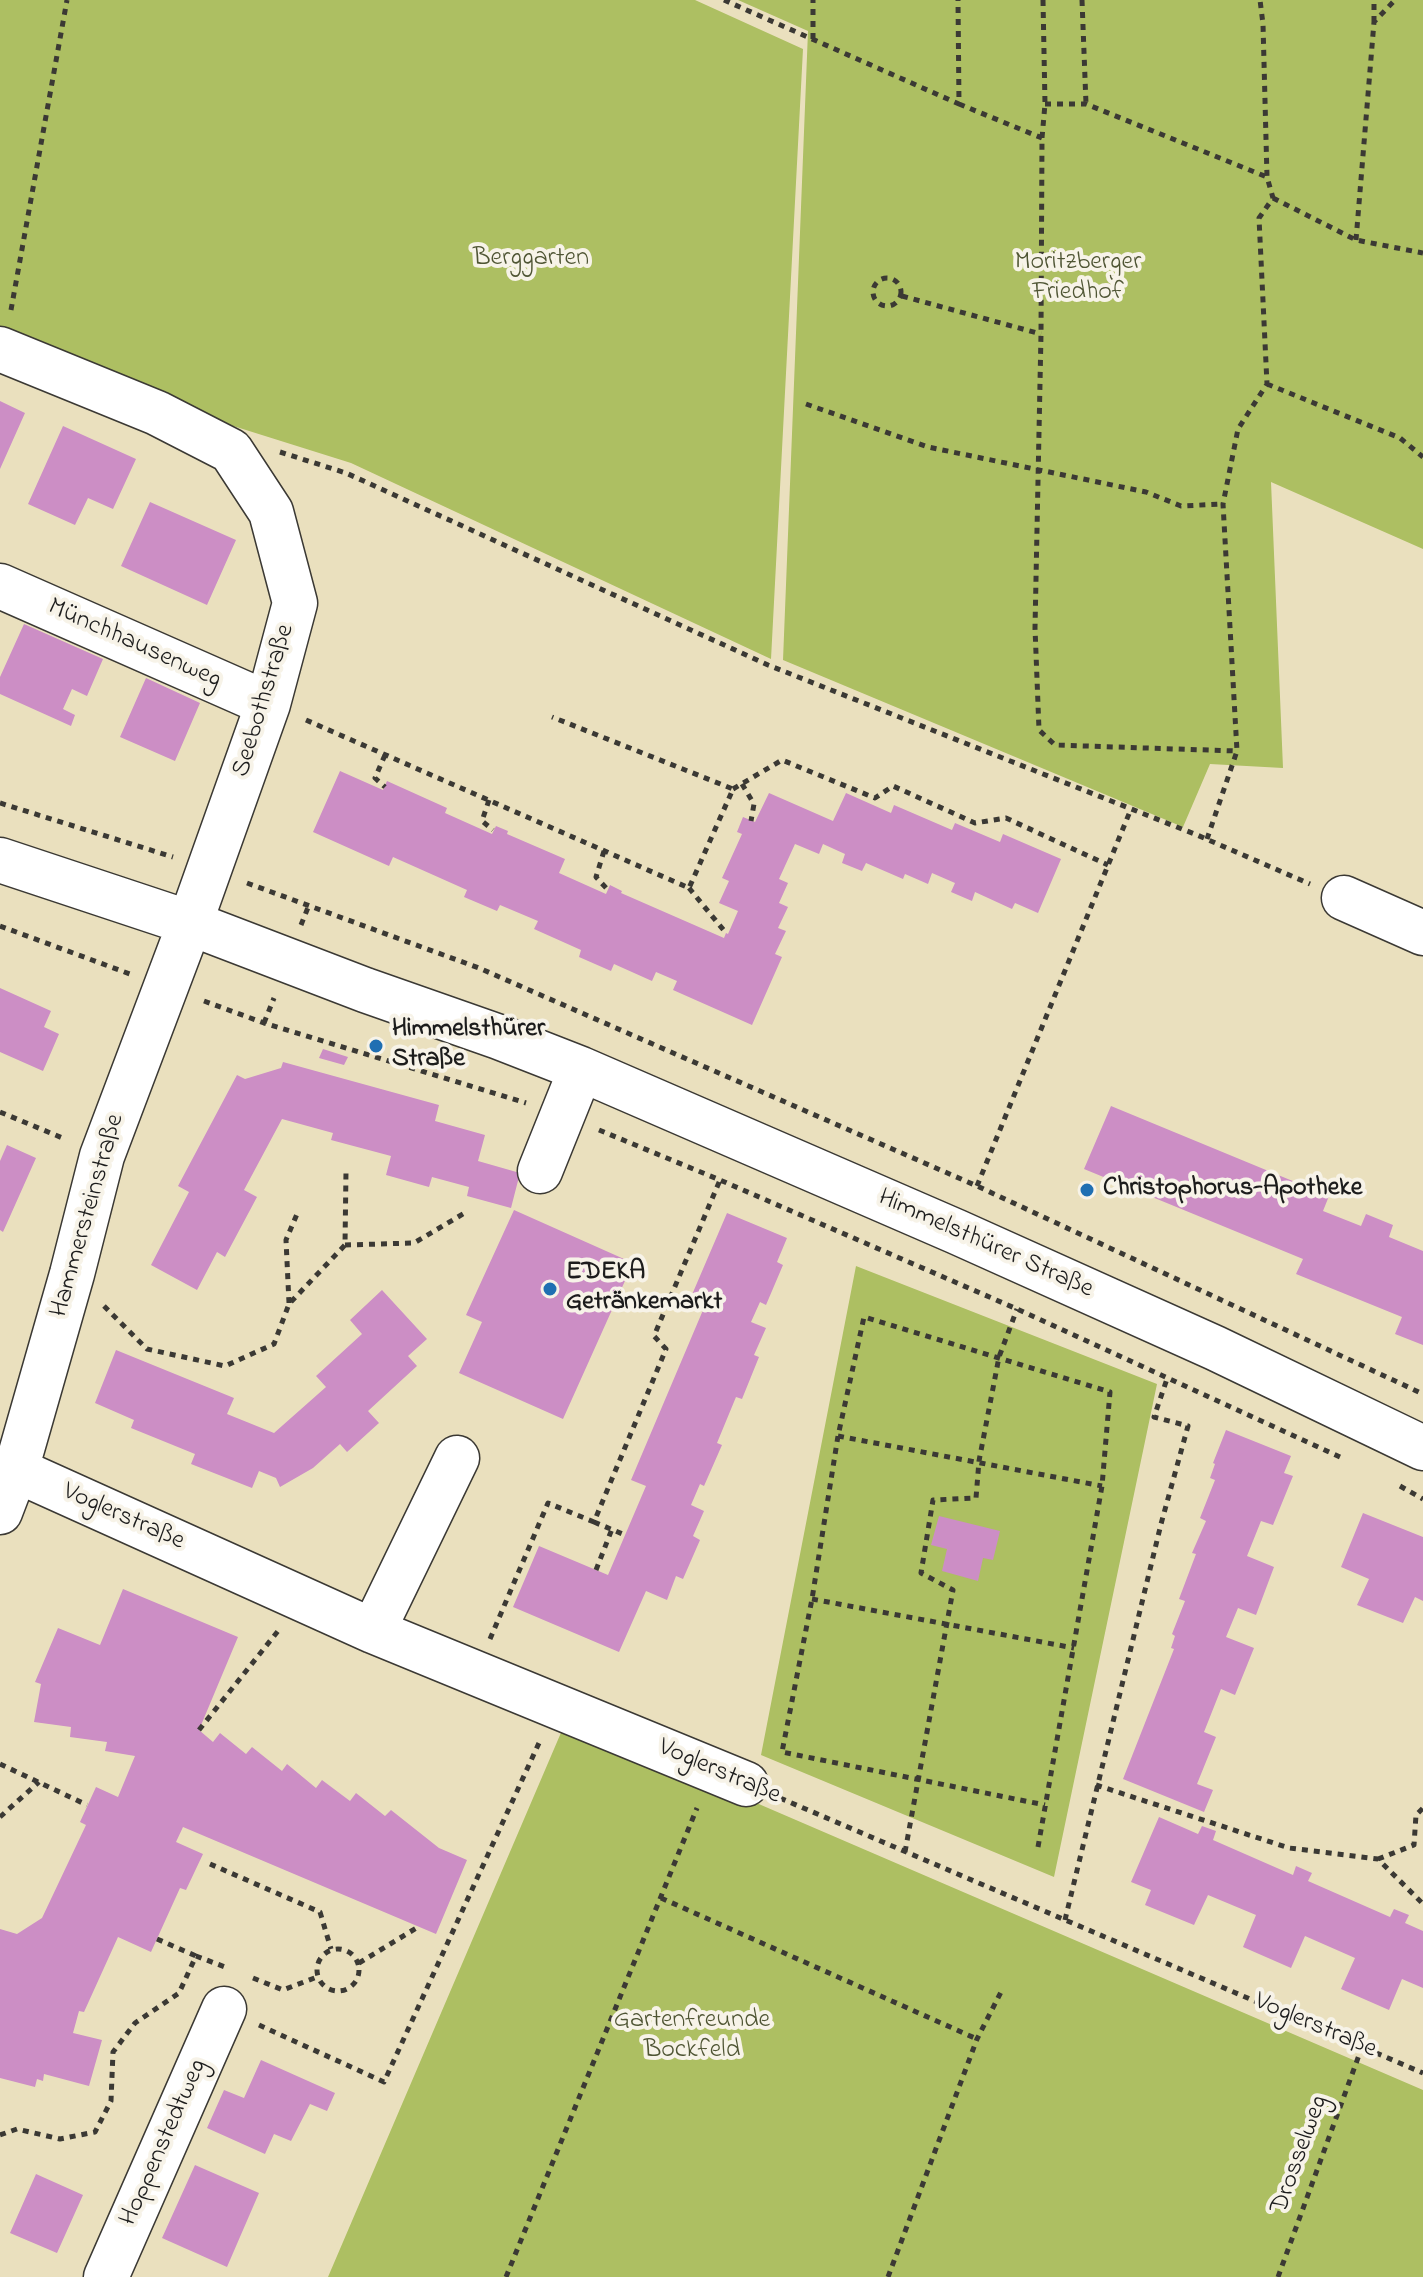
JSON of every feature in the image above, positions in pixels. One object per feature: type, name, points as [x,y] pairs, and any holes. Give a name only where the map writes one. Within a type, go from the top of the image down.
[{"type":"street","name":"Seebothstraße","points":[[2,350],[157,413],[231,451],[271,512],[295,603],[268,704],[190,923]]},
{"type":"street","name":"Münchhausenweg","points":[[0,586],[268,704]]},
{"type":"street","name":"Himmelsthürer Straße","points":[[0,860],[190,923],[581,1069],[1215,1348],[1423,1448]]},
{"type":"street","points":[[1344,898],[1423,933]]},
{"type":"street","name":"Hammersteinstraße","points":[[0,1512],[16,1470],[102,1156],[190,923]]},
{"type":"street","points":[[540,1171],[581,1069]]},
{"type":"street","points":[[373,1631],[457,1458]]},
{"type":"street","name":"Voglerstraße","points":[[16,1470],[373,1631],[730,1777]]},
{"type":"street","name":"Hoppenstedtweg","points":[[106,2277],[230,1983]]},
{"type":"path","points":[[2,350],[67,0]]},
{"type":"path","points":[[724,0],[1042,138]]},
{"type":"path","points":[[813,0],[813,39]]},
{"type":"path","points":[[958,0],[959,104]]},
{"type":"path","points":[[1043,0],[1045,104],[1035,628],[1039,730],[1055,745],[1237,751]]},
{"type":"path","points":[[1082,0],[1086,104]]},
{"type":"path","points":[[1260,0],[1267,177],[1273,198],[1356,240],[1423,253]]},
{"type":"path","points":[[1356,240],[1374,0]]},
{"type":"path","points":[[1374,22],[1395,0]]},
{"type":"path","points":[[1045,104],[1086,104],[1267,177]]},
{"type":"path","points":[[1207,839],[1237,751],[1223,504],[1238,429],[1267,384],[1259,218],[1273,198]]},
{"type":"path","points":[[892,277],[901,285],[902,296],[894,306],[882,306],[874,299],[873,287],[880,278],[892,277]]},
{"type":"path","points":[[902,296],[1041,334]]},
{"type":"path","points":[[1267,384],[1400,438],[1423,457]]},
{"type":"path","points":[[806,404],[928,447],[1146,492],[1181,506],[1223,504]]},
{"type":"path","points":[[231,451],[271,449],[346,473],[768,665],[1207,839],[1344,898]]},
{"type":"path","points":[[268,704],[689,888],[726,933]]},
{"type":"path","points":[[552,717],[733,789]]},
{"type":"path","points":[[385,755],[375,778],[385,787]]},
{"type":"path","points":[[689,888],[733,789],[782,760],[875,798],[893,786],[975,823],[1006,818],[1108,865]]},
{"type":"path","points":[[742,784],[754,804],[751,821]]},
{"type":"path","points":[[489,800],[482,821],[493,830]]},
{"type":"path","points":[[977,1186],[1131,809]]},
{"type":"path","points":[[604,851],[596,877],[608,890]]},
{"type":"path","points":[[0,926],[264,1023],[563,1115],[1017,1309],[1353,1463]]},
{"type":"path","points":[[0,1112],[102,1156]]},
{"type":"path","points":[[72,1274],[147,1349],[225,1366],[274,1344],[289,1304],[345,1245],[346,1171]]},
{"type":"path","points":[[594,1522],[666,1349],[654,1336],[720,1180]]},
{"type":"path","points":[[345,1245],[414,1243],[468,1211]]},
{"type":"path","points":[[289,1304],[286,1240],[297,1214]]},
{"type":"path","points":[[905,1852],[953,1590],[921,1573],[933,1500],[976,1498],[979,1461],[999,1357],[1017,1309]]},
{"type":"path","points":[[1038,1847],[1102,1486],[1110,1392],[864,1317],[838,1436],[812,1599],[782,1752],[1045,1805]]},
{"type":"path","points":[[1065,1920],[1096,1785],[1188,1426],[1154,1417],[1168,1376]]},
{"type":"path","points":[[838,1436],[1102,1486]]},
{"type":"path","points":[[1396,1484],[1423,1499]]},
{"type":"path","points":[[476,1672],[548,1503],[625,1535]]},
{"type":"path","points":[[596,1570],[612,1529]]},
{"type":"path","points":[[199,1730],[303,1599]]},
{"type":"path","points":[[812,1599],[1074,1648]]},
{"type":"path","points":[[157,1939],[196,1956],[230,1983],[384,2082],[557,1706]]},
{"type":"path","points":[[0,1764],[87,1805]]},
{"type":"path","points":[[506,2277],[661,1898],[730,1777]]},
{"type":"path","name":"Voglerstraße","points":[[730,1777],[1423,2073]]},
{"type":"path","points":[[0,1817],[39,1782]]},
{"type":"path","points":[[1096,1785],[1289,1848],[1378,1859],[1414,1845],[1416,1815],[1423,1808]]},
{"type":"path","points":[[1378,1859],[1423,1904]]},
{"type":"path","points":[[210,1864],[320,1912],[331,1949]]},
{"type":"path","points":[[661,1898],[977,2039]]},
{"type":"path","points":[[359,1963],[418,1927]]},
{"type":"path","points":[[331,1949],[348,1950],[359,1963],[358,1980],[345,1991],[328,1990],[317,1977],[318,1960],[331,1949]]},
{"type":"path","points":[[0,2135],[17,2129],[60,2139],[95,2132],[111,2101],[113,2052],[135,2023],[179,1993],[196,1956]]},
{"type":"path","points":[[230,1983],[283,1990],[317,1977]]},
{"type":"path","points":[[888,2277],[977,2039],[1002,1990]]},
{"type":"path","name":"Drosselweg","points":[[1278,2277],[1362,2047]]},
{"type":"green space","name":"Berggarten","points":[[0,0],[695,0],[803,49],[771,659],[351,463],[160,403],[0,336]]},
{"type":"green space","name":"Moritzberger Friedhof","points":[[738,0],[1423,0],[1423,549],[1271,482],[1283,768],[1210,764],[1183,827],[783,660],[808,31]]},
{"type":"green space","points":[[856,1266],[1157,1384],[1054,1877],[761,1755]]},
{"type":"green space","name":"Gartenfreunde Bockfeld","points":[[566,1721],[1423,2090],[1423,2277],[328,2277]]},
{"type":"building","points":[[0,401],[25,413],[0,469]]},
{"type":"building","points":[[63,426],[136,459],[113,509],[88,498],[75,525],[28,504]]},
{"type":"building","points":[[150,502],[236,540],[207,605],[121,566]]},
{"type":"building","points":[[24,624],[103,659],[87,696],[72,689],[63,709],[75,715],[71,726],[0,694],[0,677]]},
{"type":"building","points":[[146,678],[200,703],[175,761],[120,737]]},
{"type":"building","points":[[340,771],[383,790],[387,781],[447,808],[445,813],[492,834],[496,826],[508,831],[507,834],[565,859],[559,873],[606,894],[610,885],[621,893],[724,938],[738,911],[719,903],[729,881],[722,878],[742,834],[737,832],[743,817],[755,822],[769,793],[833,821],[846,793],[891,813],[894,805],[952,830],[955,823],[1000,842],[1003,834],[1061,859],[1038,913],[1015,903],[1012,909],[975,892],[972,901],[951,892],[955,883],[932,873],[928,884],[905,874],[903,879],[866,863],[862,871],[842,863],[845,854],[823,844],[819,854],[795,844],[779,879],[788,883],[779,903],[788,907],[778,928],[786,931],[775,954],[782,957],[752,1025],[673,990],[677,981],[656,972],[652,981],[614,964],[611,971],[579,957],[581,950],[534,929],[538,921],[500,905],[497,911],[464,897],[467,890],[393,857],[389,866],[313,832]]},
{"type":"building","points":[[0,988],[51,1011],[44,1027],[59,1034],[43,1071],[0,1052]]},
{"type":"building","points":[[323,1049],[348,1057],[344,1065],[319,1058]]},
{"type":"building","points":[[283,1062],[439,1105],[435,1121],[485,1135],[478,1161],[520,1173],[511,1208],[467,1196],[469,1187],[432,1177],[429,1187],[386,1175],[391,1156],[331,1140],[333,1133],[282,1119],[244,1190],[257,1197],[225,1257],[217,1252],[197,1290],[151,1265],[189,1192],[178,1186],[237,1075],[245,1079],[281,1068]]},
{"type":"building","points":[[1111,1106],[1329,1196],[1323,1211],[1361,1226],[1366,1214],[1393,1225],[1389,1237],[1423,1251],[1423,1345],[1395,1334],[1402,1317],[1296,1274],[1303,1259],[1084,1169]]},
{"type":"building","points":[[7,1145],[36,1158],[3,1232],[0,1230],[0,1161]]},
{"type":"building","name":"EDEKA Getränkemarkt","points":[[514,1210],[633,1263],[563,1419],[459,1373],[482,1322],[466,1315]]},
{"type":"building","points":[[727,1213],[787,1238],[777,1262],[783,1265],[766,1305],[760,1302],[751,1322],[766,1328],[754,1355],[759,1357],[742,1399],[736,1397],[717,1443],[722,1445],[704,1486],[700,1484],[691,1505],[704,1511],[693,1536],[700,1540],[683,1579],[676,1576],[667,1600],[646,1591],[619,1652],[513,1607],[539,1546],[608,1575],[646,1486],[631,1480],[706,1303],[691,1297]]},
{"type":"building","points":[[382,1290],[427,1339],[408,1356],[417,1366],[368,1411],[379,1423],[347,1452],[340,1444],[313,1468],[280,1487],[276,1478],[259,1471],[252,1488],[191,1464],[195,1454],[131,1428],[134,1420],[95,1403],[116,1350],[234,1398],[227,1414],[274,1433],[326,1387],[316,1376],[362,1334],[350,1320]]},
{"type":"building","points":[[1226,1430],[1291,1456],[1284,1473],[1293,1476],[1273,1525],[1261,1521],[1247,1556],[1274,1567],[1256,1615],[1238,1608],[1226,1637],[1254,1648],[1235,1695],[1221,1689],[1204,1732],[1216,1737],[1197,1784],[1213,1790],[1204,1812],[1123,1779],[1174,1649],[1171,1648],[1175,1636],[1172,1634],[1185,1601],[1179,1599],[1196,1554],[1192,1553],[1206,1521],[1200,1518],[1215,1480],[1210,1478],[1213,1463]]},
{"type":"building","points":[[1363,1513],[1423,1537],[1423,1601],[1415,1597],[1403,1623],[1357,1605],[1369,1579],[1341,1567]]},
{"type":"building","points":[[939,1516],[1000,1531],[993,1560],[983,1558],[978,1581],[942,1571],[947,1549],[931,1545]]},
{"type":"building","points":[[123,1589],[238,1637],[199,1730],[213,1742],[220,1733],[246,1754],[252,1747],[282,1771],[287,1764],[316,1788],[322,1780],[350,1801],[356,1793],[385,1816],[391,1810],[439,1848],[467,1860],[436,1934],[183,1827],[176,1842],[203,1854],[186,1890],[180,1888],[151,1952],[118,1937],[84,2012],[79,2011],[73,2033],[102,2040],[89,2086],[44,2074],[43,2081],[37,2079],[35,2087],[0,2078],[0,1929],[17,1934],[42,1918],[86,1825],[80,1822],[96,1787],[118,1797],[135,1756],[105,1751],[107,1742],[70,1737],[71,1727],[34,1722],[41,1684],[35,1682],[58,1628],[100,1645]]},
{"type":"building","points":[[1159,1817],[1198,1834],[1202,1826],[1216,1831],[1213,1840],[1293,1875],[1296,1866],[1312,1873],[1308,1881],[1390,1917],[1394,1909],[1409,1915],[1405,1923],[1423,1931],[1423,1988],[1402,1979],[1389,2010],[1341,1989],[1355,1958],[1305,1936],[1291,1968],[1243,1947],[1256,1915],[1208,1895],[1194,1925],[1145,1905],[1151,1890],[1131,1882]]},
{"type":"building","points":[[261,2060],[335,2093],[327,2111],[310,2104],[291,2141],[274,2134],[265,2154],[207,2128],[224,2090],[244,2098]]},
{"type":"building","points":[[195,2165],[259,2193],[227,2267],[162,2238]]},
{"type":"building","points":[[36,2174],[83,2195],[57,2253],[10,2233]]},
{"type":"place","name":"Himmelsthürer Straße","points":[[376,1046]]},
{"type":"place","name":"Christophorus-Apotheke","points":[[1087,1190]]},
{"type":"place","name":"EDEKA Getränkemarkt","points":[[550,1289]]}]
